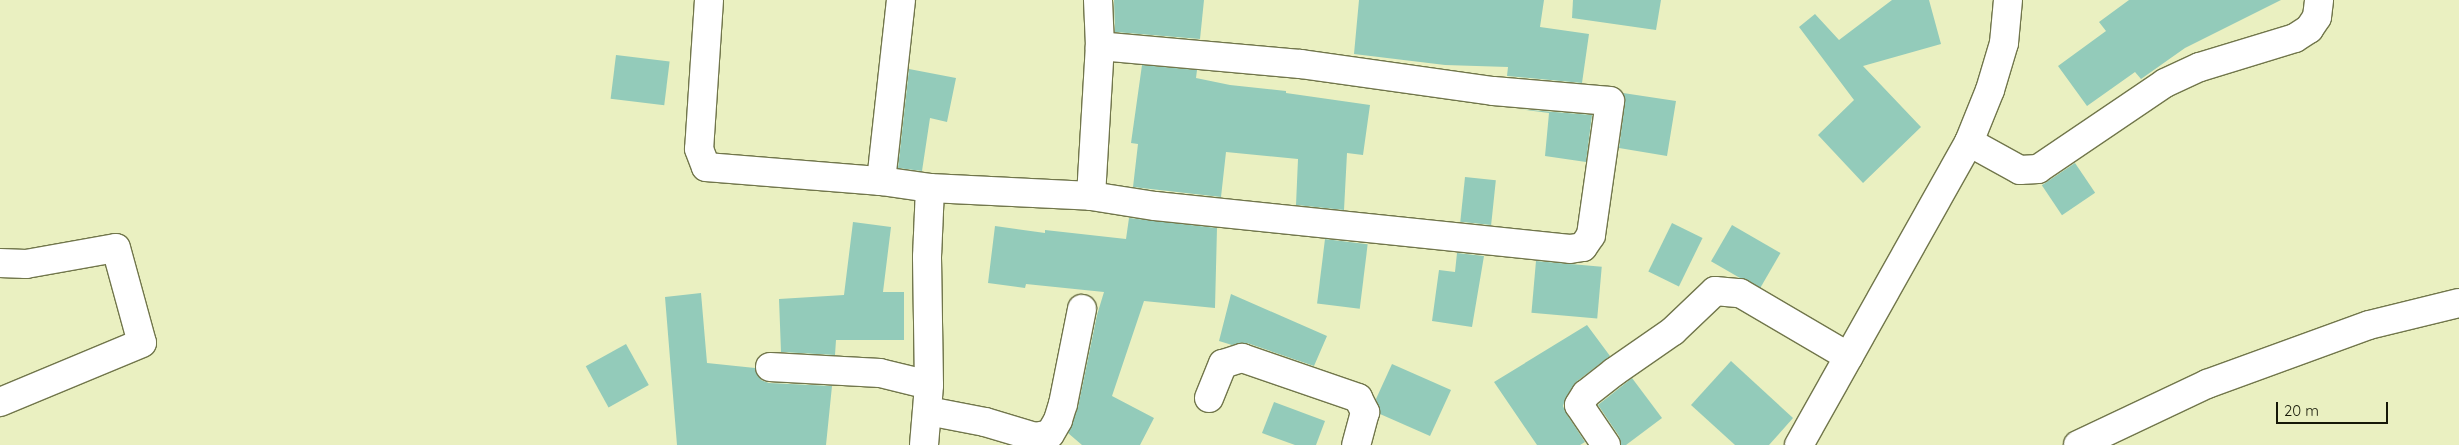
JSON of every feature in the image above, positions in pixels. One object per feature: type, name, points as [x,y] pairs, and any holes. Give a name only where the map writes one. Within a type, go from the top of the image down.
[{"type":"street","points":[[709,0],[699,149],[706,167],[881,181],[930,188],[1091,196],[1155,206],[1570,249],[1583,247],[1591,235],[1610,101],[1493,92],[1300,64],[1100,46]]},
{"type":"street","points":[[881,181],[901,0]]},
{"type":"street","points":[[1091,196],[1100,46],[1098,0]]},
{"type":"street","points":[[1799,445],[1970,142],[1990,90],[2004,43],[2008,0]]},
{"type":"street","points":[[1970,142],[2020,170],[2038,169],[2165,83],[2200,67],[2295,38],[2309,29],[2317,17],[2319,0]]},
{"type":"street","points":[[924,445],[928,398],[927,257],[930,188]]},
{"type":"street","points":[[0,263],[26,264],[116,248],[142,343],[0,402]]},
{"type":"street","points":[[1606,445],[1580,405],[1586,394],[1673,330],[1715,291],[1740,293],[1849,357]]},
{"type":"street","points":[[2078,445],[2207,384],[2369,325],[2459,303]]},
{"type":"street","points":[[770,367],[880,373],[928,398],[985,422],[1035,437],[1050,434],[1058,420],[1063,404],[1082,309]]},
{"type":"street","points":[[1208,398],[1223,364],[1242,358],[1358,398],[1365,412],[1356,445]]},
{"type":"building","points":[[1114,0],[1204,0],[1200,39],[1115,32]]},
{"type":"building","points":[[1359,0],[1544,0],[1540,27],[1589,34],[1582,83],[1507,76],[1508,67],[1445,65],[1354,54]]},
{"type":"building","points":[[1573,0],[1661,0],[1656,30],[1572,18]]},
{"type":"building","points":[[1892,0],[1929,0],[1941,44],[1863,66],[1921,127],[1863,183],[1818,135],[1854,100],[1799,27],[1815,14],[1839,40]]},
{"type":"building","points":[[2129,0],[2281,0],[2185,48],[2141,79],[2135,72],[2087,106],[2058,66],[2106,31],[2099,22]]},
{"type":"building","points":[[616,55],[670,62],[664,105],[611,99]]},
{"type":"building","points":[[1142,65],[1197,70],[1196,78],[1230,85],[1286,91],[1286,93],[1370,105],[1363,155],[1347,153],[1344,210],[1296,205],[1298,159],[1226,152],[1221,197],[1133,187],[1138,144],[1131,143]]},
{"type":"building","points":[[909,69],[956,78],[947,122],[930,118],[922,171],[898,168]]},
{"type":"building","points":[[1623,93],[1676,101],[1667,156],[1619,148],[1625,103]]},
{"type":"building","points":[[1518,109],[1592,115],[1586,162],[1545,156],[1549,113]]},
{"type":"building","points":[[2075,163],[2095,193],[2062,215],[2042,185]]},
{"type":"building","points":[[1465,177],[1496,180],[1491,225],[1460,222]]},
{"type":"building","points":[[1129,218],[1217,228],[1215,308],[1144,301],[1112,396],[1154,418],[1140,445],[1082,445],[1068,433],[1078,407],[1097,315],[1104,292],[1026,284],[1025,288],[988,283],[995,226],[1045,233],[1045,230],[1126,239]]},
{"type":"building","points":[[853,222],[891,227],[883,292],[904,292],[904,340],[836,340],[835,355],[781,352],[779,299],[844,295]]},
{"type":"building","points":[[1672,223],[1703,238],[1679,286],[1648,272]]},
{"type":"building","points":[[1732,225],[1780,253],[1759,289],[1711,261]]},
{"type":"building","points":[[1325,239],[1368,244],[1360,309],[1317,304]]},
{"type":"building","points":[[1457,253],[1484,256],[1472,327],[1432,321],[1439,270],[1455,272]]},
{"type":"building","points":[[1536,261],[1602,267],[1597,319],[1531,313]]},
{"type":"building","points":[[701,293],[707,363],[755,368],[761,380],[769,383],[832,386],[826,445],[677,445],[665,297]]},
{"type":"building","points":[[1231,294],[1327,336],[1314,366],[1247,343],[1232,345],[1219,341]]},
{"type":"building","points":[[1587,325],[1610,356],[1576,382],[1566,397],[1563,406],[1585,442],[1580,445],[1537,445],[1494,382]]},
{"type":"building","points":[[626,344],[649,385],[609,407],[586,366]]},
{"type":"building","points":[[1731,361],[1793,418],[1769,445],[1735,445],[1691,405]]},
{"type":"building","points":[[1392,364],[1451,390],[1430,436],[1380,414],[1376,399]]},
{"type":"building","points":[[1632,378],[1662,418],[1626,445],[1621,445],[1619,436],[1598,405]]},
{"type":"building","points":[[1274,402],[1325,421],[1316,445],[1295,445],[1262,433]]}]
